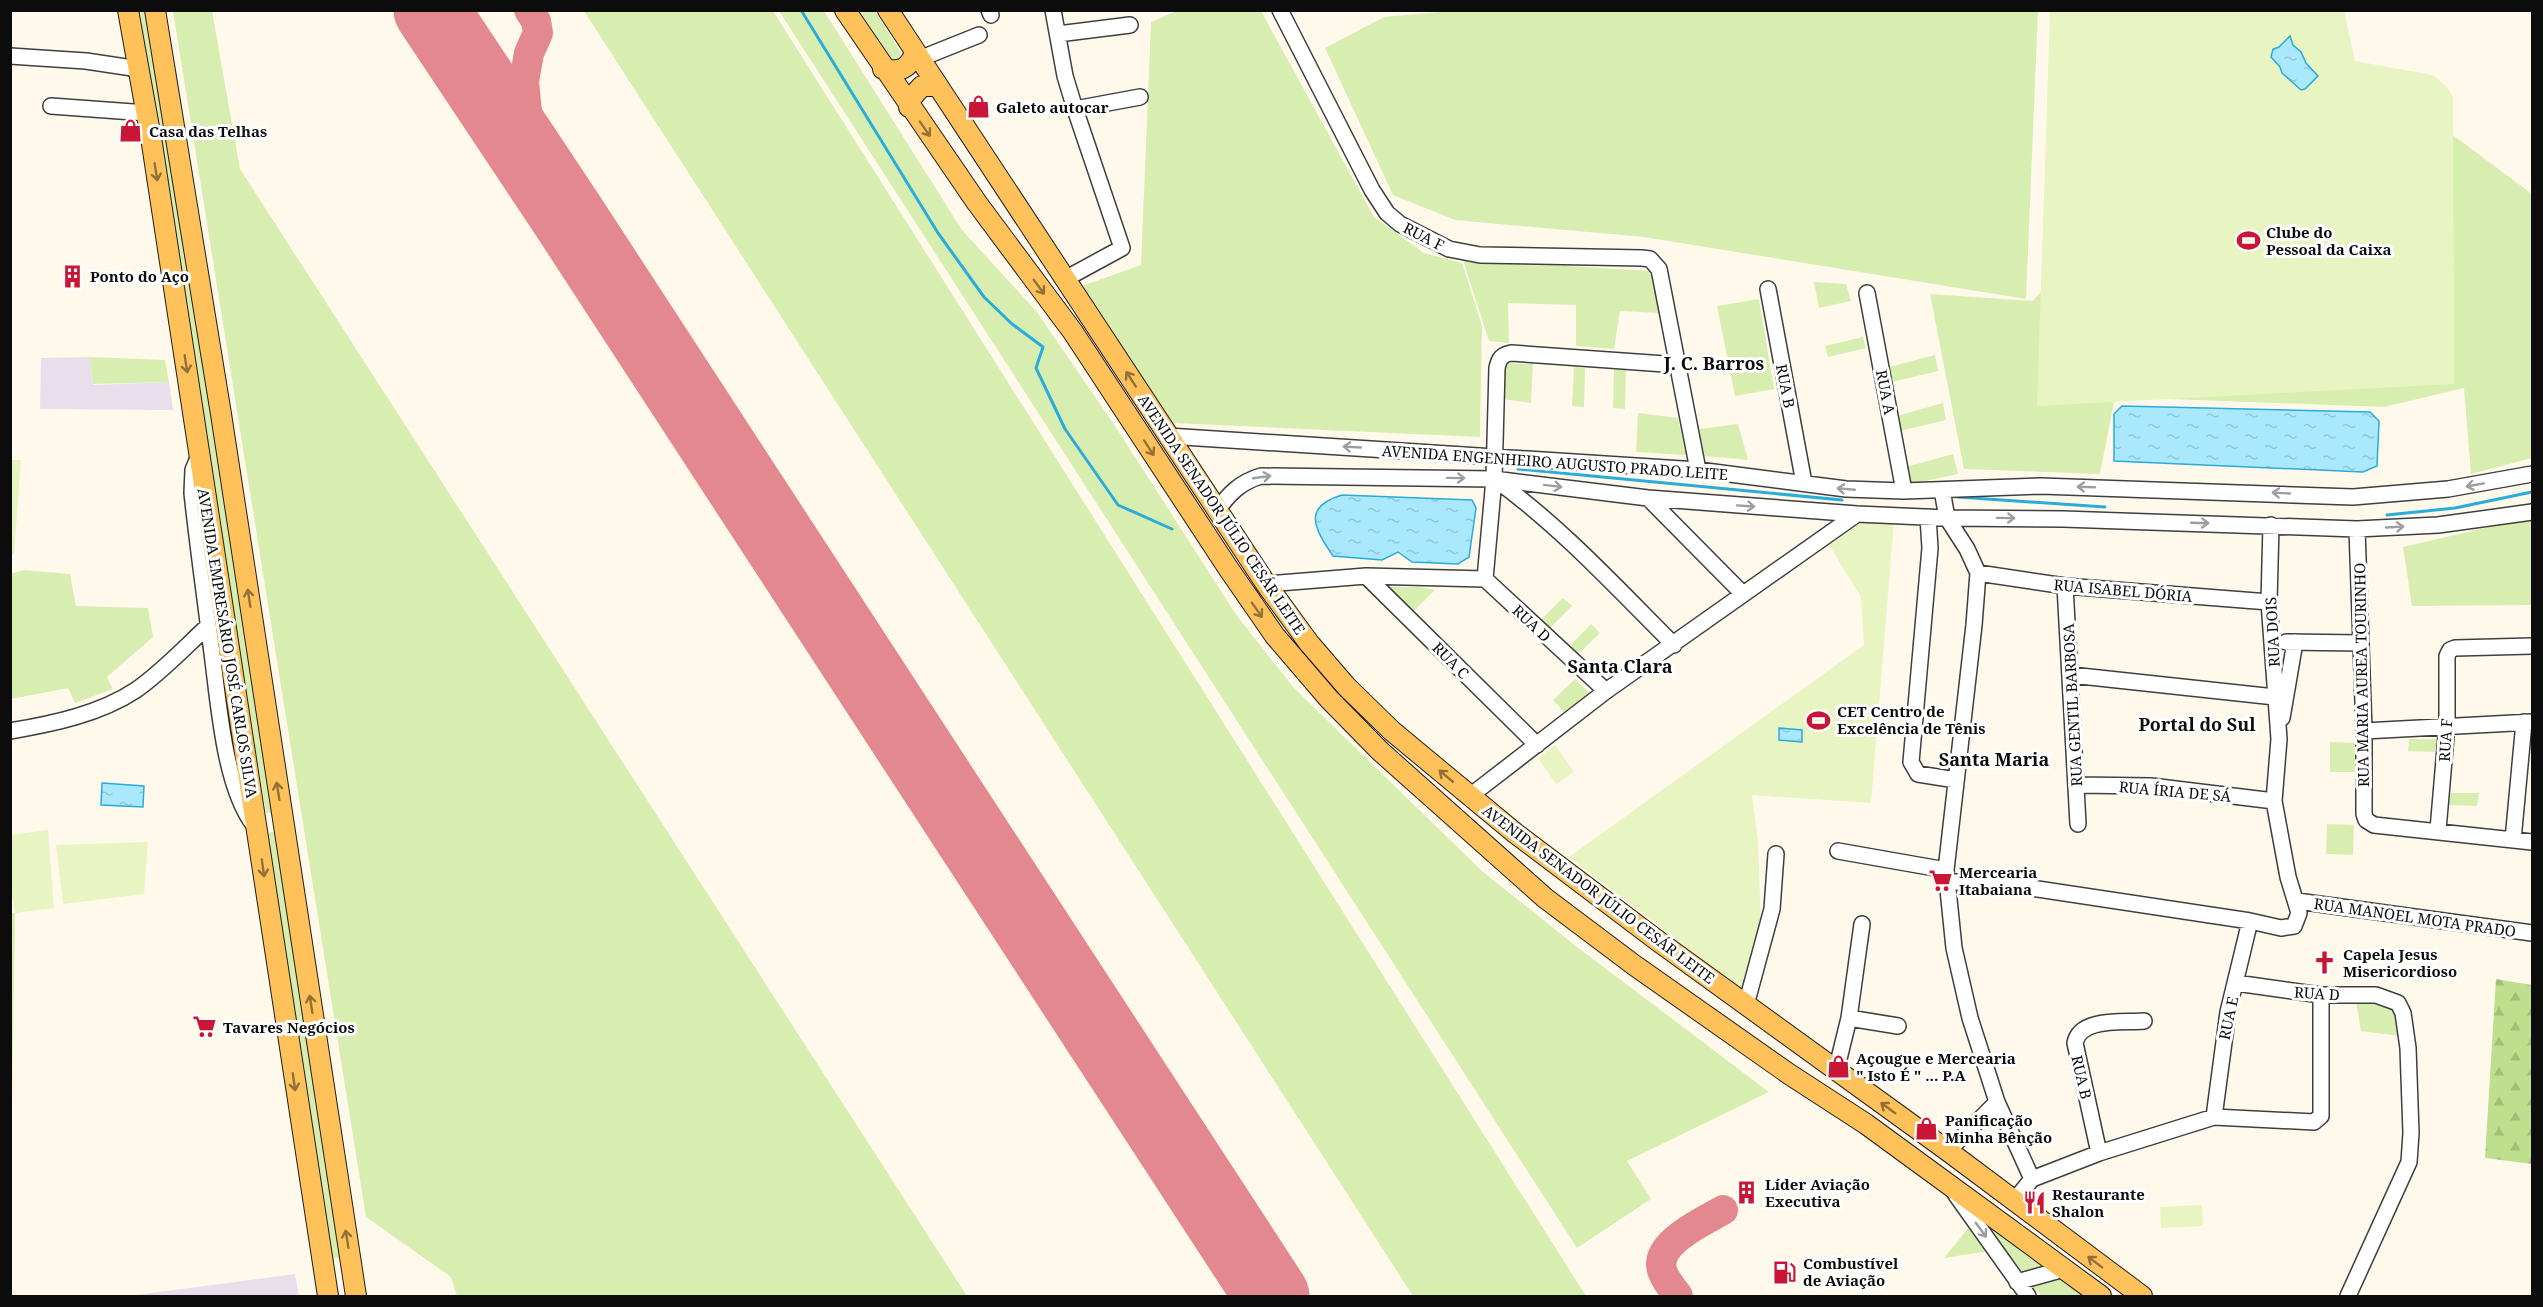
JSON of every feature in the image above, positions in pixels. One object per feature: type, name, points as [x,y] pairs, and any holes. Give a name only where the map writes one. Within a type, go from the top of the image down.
[{"type":"main road","name":"AVENIDA EMPRESÁRIO JOSÉ CARLOS SILVA","points":[[128,10],[147,113],[199,455],[227,693],[256,826],[328,1296]]},
{"type":"main road","name":"AVENIDA EMPRESÁRIO JOSÉ CARLOS SILVA","points":[[155,10],[219,402],[356,1296]]},
{"type":"main road","name":"AVENIDA SENADOR JÚLIO CESÁR LEITE","points":[[845,10],[976,203],[1073,332],[1275,636],[1329,699],[1380,751],[1545,898],[1634,965],[1789,1074],[1866,1124],[2101,1296]]},
{"type":"main road","name":"AVENIDA SENADOR JÚLIO CESÁR LEITE","points":[[888,10],[1266,584],[1309,642],[1346,686],[1392,731],[1559,868],[1948,1150],[2142,1296]]},
{"type":"main road","points":[[883,69],[899,71],[907,68],[917,56]]},
{"type":"main road","points":[[909,107],[912,97],[922,86],[938,86]]},
{"type":"main road","points":[[256,826],[282,822]]},
{"type":"main road","points":[[1634,965],[1652,957],[1658,941]]},
{"type":"main road","points":[[1667,987],[1668,978],[1673,971],[1691,964]]},
{"type":"main road","points":[[324,1276],[339,1270],[352,1273]]},
{"type":"street","points":[[1053,10],[1065,76],[1122,248],[1065,279]]},
{"type":"street","name":"RUA F","points":[[1280,10],[1372,190],[1387,213],[1400,224],[1449,249],[1480,255],[1642,258],[1656,263],[1679,365]]},
{"type":"street","points":[[1058,34],[1131,25]]},
{"type":"street","points":[[917,56],[978,35]]},
{"type":"street","points":[[10,56],[86,61],[139,69]]},
{"type":"street","points":[[1075,109],[1140,97]]},
{"type":"street","points":[[51,106],[147,113]]},
{"type":"street","name":"RUA B","points":[[1767,290],[1803,483]]},
{"type":"street","name":"RUA A","points":[[1868,293],[1905,491]]},
{"type":"street","points":[[1266,584],[1366,576],[1485,579],[1494,479],[1497,368],[1499,360],[1511,353],[1679,365],[1698,470]]},
{"type":"street","name":"AVENIDA ENGENHEIRO AUGUSTO PRADO LEITE","points":[[1168,436],[1698,470],[1846,489],[1905,491],[2041,486],[2353,496],[2448,489],[2532,474]]},
{"type":"street","points":[[199,455],[193,470],[192,493],[208,626],[227,693]]},
{"type":"street","name":"AVENIDA ENGENHEIRO AUGUSTO PRADO LEITE","points":[[1217,511],[1227,496],[1238,487],[1261,476],[1494,479],[1648,498],[1857,514],[1947,518],[2357,529],[2438,525],[2532,512]]},
{"type":"street","points":[[1494,479],[1532,506],[1674,645]]},
{"type":"street","points":[[1941,490],[1947,518],[1967,549],[1978,573],[1946,876],[1954,948],[1970,1018],[1997,1102],[2032,1179]]},
{"type":"street","points":[[1648,498],[1743,594]]},
{"type":"street","points":[[1470,796],[1606,691],[1857,514]]},
{"type":"street","points":[[1928,517],[1930,549],[1911,762],[1918,774],[1956,780]]},
{"type":"street","name":"RUA DOIS","points":[[2271,525],[2269,602],[2279,739]]},
{"type":"street","name":"RUA MARIA AUREA TOURINHO","points":[[2357,529],[2364,731],[2364,814],[2366,820],[2374,825],[2438,830]]},
{"type":"street","name":"RUA ISABEL DÓRIA","points":[[1978,573],[2065,586],[2269,602]]},
{"type":"street","name":"RUA C","points":[[1366,576],[1537,745]]},
{"type":"street","name":"RUA D","points":[[1485,579],[1606,691]]},
{"type":"street","name":"RUA GENTIL BARBOSA","points":[[2065,586],[2078,824]]},
{"type":"street","points":[[10,731],[51,724],[114,703],[137,690],[208,626]]},
{"type":"street","points":[[2272,642],[2361,643]]},
{"type":"street","name":"RUA DOIS","points":[[2250,921],[2281,928],[2294,926],[2299,913],[2288,877],[2274,801],[2279,739],[2295,642]]},
{"type":"street","name":"RUA F","points":[[2438,830],[2447,725],[2447,656],[2450,650],[2468,647],[2532,646]]},
{"type":"street","points":[[2071,675],[2275,697]]},
{"type":"street","points":[[2364,731],[2528,722],[2514,840]]},
{"type":"street","name":"RUA ÍRIA DE SÁ","points":[[2076,785],[2151,786],[2274,801]]},
{"type":"street","points":[[2438,830],[2532,842]]},
{"type":"street","points":[[1838,851],[1946,876],[2250,921]]},
{"type":"street","points":[[1746,1005],[1772,909],[1776,854]]},
{"type":"street","name":"RUA MANOEL MOTA PRADO","points":[[2297,901],[2532,933]]},
{"type":"street","name":"RUA E","points":[[2214,1117],[2220,1054],[2250,921]]},
{"type":"street","points":[[1836,1071],[1849,1018],[1862,924]]},
{"type":"street","name":"RUA D","points":[[2236,983],[2321,995],[2376,995],[2398,1003],[2403,1013],[2416,1077],[2409,1162],[2348,1296]]},
{"type":"street","points":[[2014,1201],[2032,1179],[2099,1153],[2214,1117],[2314,1122],[2318,1120],[2320,1116],[2321,995]]},
{"type":"street","points":[[1849,1018],[1898,1026]]},
{"type":"street","name":"RUA B","points":[[2099,1153],[2075,1043],[2076,1036],[2084,1028],[2094,1025],[2144,1021]]},
{"type":"street","points":[[1948,1150],[1997,1102]]},
{"type":"street","points":[[1947,1183],[2028,1296]]},
{"type":"street","points":[[2017,1282],[2064,1269]]},
{"type":"shaded area","points":[[90,357],[93,385],[169,382],[173,410],[40,409],[41,358]]},
{"type":"shaded area","points":[[295,1274],[299,1296],[128,1296]]},
{"type":"green space","points":[[134,11],[146,11],[160,74],[275,813],[266,813]]},
{"type":"green space","points":[[173,11],[212,11],[240,169],[967,1296],[457,1296],[451,1277],[366,1217]]},
{"type":"green space","points":[[584,11],[773,11],[1586,1296],[1413,1296]]},
{"type":"green space","points":[[779,11],[824,11],[962,230],[1037,312],[1115,426],[1237,616],[1294,688],[1482,871],[1577,947],[1769,1092],[1627,1161],[1651,1199],[1577,1248]]},
{"type":"green space","points":[[852,11],[875,11],[901,53],[899,60],[884,61]]},
{"type":"green space","points":[[1177,11],[1261,11],[1374,217],[1424,253],[1462,263],[1482,326],[1480,437],[1173,423],[1082,286],[1141,265],[1151,22]]},
{"type":"green space","points":[[1451,11],[2038,11],[2026,299],[1644,237],[1455,220],[1393,195],[1325,48],[1384,17]]},
{"type":"green space","name":"Clube do Pessoal da Caixa","points":[[2050,11],[2344,11],[2355,61],[2433,75],[2447,87],[2453,97],[2454,384],[2037,406]]},
{"type":"green space","name":"Clube do Pessoal da Caixa","points":[[2374,76],[2532,194],[2532,458],[2471,474],[2464,388],[2384,407],[2115,397],[2100,474],[1964,469],[1930,294],[2033,301],[2053,277]]},
{"type":"green space","points":[[1463,260],[1652,271],[1660,313],[1620,311],[1614,349],[1576,346],[1576,305],[1508,303],[1509,343],[1489,341]]},
{"type":"green space","points":[[1814,282],[1846,284],[1851,301],[1819,308]]},
{"type":"green space","points":[[1759,299],[1774,389],[1735,396],[1717,306]]},
{"type":"green space","points":[[1863,337],[1866,348],[1828,357],[1825,346]]},
{"type":"green space","points":[[1935,355],[1938,371],[1892,382],[1889,367]]},
{"type":"green space","points":[[90,357],[165,360],[169,382],[93,384]]},
{"type":"green space","points":[[1504,363],[1533,364],[1531,403],[1502,399]]},
{"type":"green space","points":[[1574,367],[1585,368],[1584,407],[1572,406]]},
{"type":"green space","points":[[1614,370],[1626,370],[1625,409],[1613,408]]},
{"type":"green space","points":[[1943,403],[1946,420],[1900,431],[1897,416]]},
{"type":"green space","points":[[1638,413],[1678,418],[1686,455],[1636,452]]},
{"type":"green space","points":[[1738,424],[1748,460],[1705,456],[1699,429]]},
{"type":"green space","points":[[1953,454],[1958,474],[1912,484],[1906,467]]},
{"type":"green space","points":[[10,460],[21,460],[14,554],[10,554]]},
{"type":"green space","points":[[2532,517],[2532,605],[2412,606],[2403,547]]},
{"type":"green space","name":"CET Centro de Excelência de Tênis","points":[[1865,520],[1894,521],[1871,803],[1752,795],[1758,842],[1761,922],[1744,992],[1569,857],[1864,645],[1861,597],[1829,545]]},
{"type":"green space","points":[[24,570],[70,574],[76,606],[148,608],[153,637],[107,677],[113,689],[75,703],[68,688],[11,699],[11,574]]},
{"type":"green space","points":[[1385,587],[1419,587],[1435,590],[1413,612]]},
{"type":"green space","points":[[1563,598],[1572,606],[1549,629],[1541,620]]},
{"type":"green space","points":[[1591,624],[1600,633],[1577,655],[1569,647]]},
{"type":"green space","points":[[1575,679],[1591,694],[1565,713],[1553,700]]},
{"type":"green space","points":[[2409,739],[2437,739],[2435,752],[2408,751]]},
{"type":"green space","points":[[2330,742],[2358,743],[2357,772],[2330,772]]},
{"type":"green space","points":[[1555,745],[1574,772],[1556,784],[1538,758]]},
{"type":"green space","points":[[2450,793],[2479,793],[2477,806],[2449,805]]},
{"type":"green space","points":[[2327,824],[2354,825],[2353,855],[2326,854]]},
{"type":"green space","points":[[48,830],[54,908],[15,913],[10,880],[11,835]]},
{"type":"green space","points":[[278,831],[342,1259],[328,1257],[266,833]]},
{"type":"green space","points":[[148,842],[144,894],[63,904],[56,845]]},
{"type":"green space","points":[[10,913],[15,913],[11,1167]]},
{"type":"green space","points":[[2496,979],[2532,985],[2532,1164],[2485,1158]]},
{"type":"green space","points":[[2356,1001],[2395,1007],[2399,1036],[2361,1031]]},
{"type":"green space","points":[[2202,1205],[2203,1226],[2161,1228],[2160,1207]]},
{"type":"green space","points":[[1970,1226],[1989,1251],[1944,1258]]},
{"type":"green space","points":[[1997,1230],[2049,1269],[2023,1275],[1994,1236]]},
{"type":"green space","points":[[2058,1278],[2069,1281],[2090,1296],[2042,1296],[2031,1286]]},
{"type":"water","points":[[2290,36],[2293,45],[2301,52],[2306,63],[2318,76],[2301,90],[2282,73],[2271,57],[2273,49],[2279,47]]},
{"type":"water","points":[[2122,406],[2370,412],[2379,421],[2377,466],[2363,472],[2114,461],[2114,414]]},
{"type":"water","points":[[1342,495],[1472,500],[1476,508],[1469,557],[1458,564],[1412,562],[1398,552],[1382,560],[1333,556],[1315,520],[1321,506]]},
{"type":"water","points":[[1779,728],[1802,730],[1802,742],[1779,740]]},
{"type":"water","points":[[102,783],[144,786],[143,807],[101,805]]},
{"type":"waterway","points":[[801,10],[938,233],[984,297],[1012,324],[1043,347],[1036,368],[1065,429],[1118,505],[1172,529]]},
{"type":"waterway","points":[[1518,469],[1842,500]]},
{"type":"waterway","points":[[2387,515],[2455,508],[2532,492]]},
{"type":"waterway","points":[[1958,497],[2105,507]]},
{"type":"taxiway","points":[[462,10],[458,32],[462,58]]},
{"type":"taxiway","points":[[529,10],[536,21],[538,33],[529,53],[524,82],[527,112],[549,180],[568,216]]},
{"type":"taxiway","points":[[1678,1296],[1663,1273],[1661,1262],[1664,1253],[1681,1235],[1723,1210]]},
{"type":"runway","points":[[431,10],[568,216],[1272,1296]]},
{"type":"place","name":"Galeto autocar","points":[[978,107]]},
{"type":"place","name":"Casa das Telhas","points":[[131,131]]},
{"type":"place","name":"Clube do Pessoal da Caixa","points":[[2248,241]]},
{"type":"place","name":"Ponto do Aço","points":[[72,276]]},
{"type":"place","name":"CET Centro de Excelência de Tênis","points":[[1819,720]]},
{"type":"place","name":"Mercearia Itabaiana","points":[[1941,881]]},
{"type":"place","name":"Capela Jesus Misericordioso","points":[[2325,963]]},
{"type":"place","name":"Tavares Negócios","points":[[205,1027]]},
{"type":"place","name":"Açougue e Mercearia \" Isto É \" ... P.A","points":[[1838,1067]]},
{"type":"place","name":"Panificação Minha Bênção","points":[[1927,1129]]},
{"type":"place","name":"Líder Aviação Executiva","points":[[1747,1193]]},
{"type":"place","name":"Restaurante Shalon","points":[[2034,1203]]},
{"type":"place","name":"Combustível de Aviação","points":[[1785,1272]]},
{"type":"district","name":"J. C. Barros","points":[[1714,363]]},
{"type":"district","name":"Santa Clara","points":[[1620,666]]},
{"type":"district","name":"Portal do Sul","points":[[2197,724]]},
{"type":"district","name":"Santa Maria","points":[[1994,759]]}]
